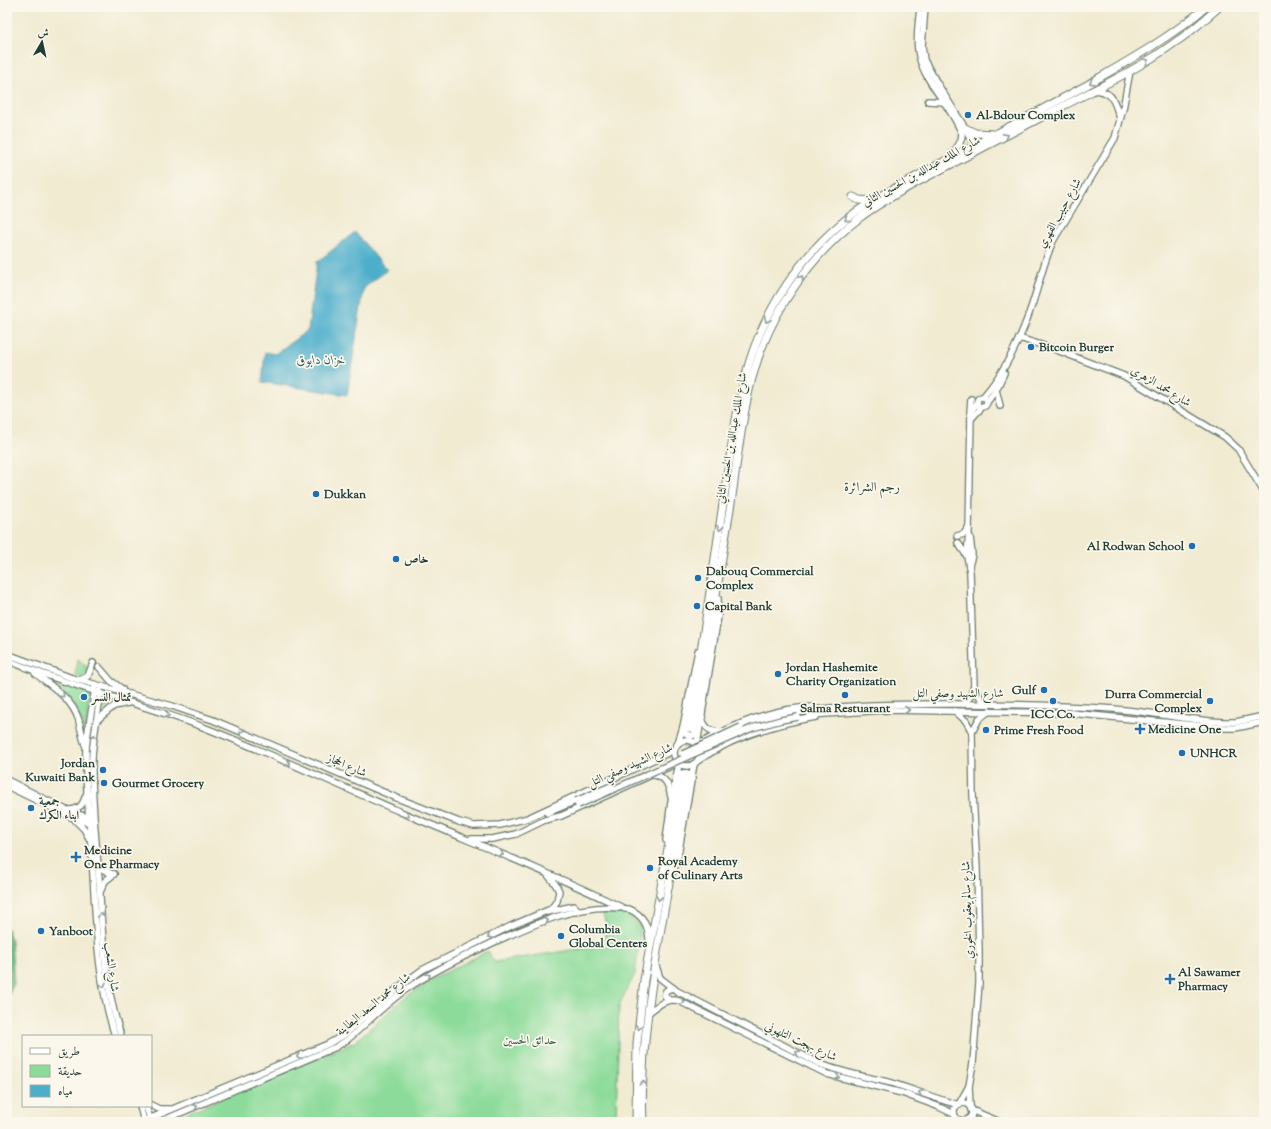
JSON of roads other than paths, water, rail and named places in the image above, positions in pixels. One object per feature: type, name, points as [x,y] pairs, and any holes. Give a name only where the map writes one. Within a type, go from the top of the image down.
[{"type":"highway","name":"شارع الملك عبدالله بن الحسين الثاني","points":[[691,729],[736,426],[748,368],[756,344],[776,303],[789,282],[807,258],[841,224],[873,200],[948,159],[976,148],[995,134],[1127,62],[1166,39],[1206,7]]},
{"type":"highway","name":"شارع الملك عبدالله بن الحسين الثاني","points":[[691,729],[717,587],[752,378],[762,347],[787,297],[797,282],[834,240],[862,216],[976,148],[1130,71],[1176,42],[1219,7]]},
{"type":"highway","points":[[965,128],[975,133],[995,134]]},
{"type":"highway","points":[[853,197],[861,200],[873,200]]},
{"type":"highway","points":[[644,1122],[644,1074],[648,1014],[666,881],[684,778]]},
{"type":"highway","points":[[636,1122],[637,1043],[648,955],[666,881]]},
{"type":"street","points":[[920,7],[918,40],[919,57],[926,74],[962,134],[959,145],[948,159]]},
{"type":"street","points":[[924,7],[922,41],[924,60],[939,88],[976,148]]},
{"type":"street","name":"شارع حبيب الفهري","points":[[984,402],[996,390],[1020,338],[1053,241],[1115,138],[1130,71]]},
{"type":"street","points":[[1093,90],[1109,93],[1120,118]]},
{"type":"street","points":[[928,102],[944,102]]},
{"type":"street","name":"شارع حبيب الفهري","points":[[984,402],[1020,338]]},
{"type":"street","name":"شارع محمد الزهري","points":[[1020,338],[1054,349],[1124,376],[1225,437],[1238,449],[1264,492]]},
{"type":"street","points":[[996,390],[1000,406]]},
{"type":"street","points":[[971,399],[971,417]]},
{"type":"street","points":[[963,704],[970,697],[974,686],[969,566],[967,556],[969,529],[969,442],[972,410],[977,404],[978,399],[984,402]]},
{"type":"street","points":[[977,404],[980,406],[984,402]]},
{"type":"street","points":[[971,417],[984,402]]},
{"type":"street","points":[[956,536],[964,534],[969,529]]},
{"type":"street","points":[[969,529],[972,551],[969,566]]},
{"type":"street","points":[[958,543],[967,556]]},
{"type":"street","points":[[717,587],[718,616],[702,711],[703,720],[706,727],[712,731],[721,732]]},
{"type":"street","name":"شارع الحجاز","points":[[7,654],[80,680],[130,703],[205,728],[400,812],[465,838],[625,909],[629,909],[635,912],[646,925],[649,937],[648,955]]},
{"type":"street","name":"شارع الحجاز","points":[[7,660],[32,671],[97,689],[132,694],[213,720],[397,798],[459,822],[474,826],[494,826],[528,818],[674,750]]},
{"type":"street","points":[[80,680],[88,676],[93,663]]},
{"type":"street","points":[[99,667],[118,687],[132,694]]},
{"type":"street","points":[[32,671],[59,692],[72,706],[77,716],[86,748]]},
{"type":"street","points":[[974,686],[981,699],[986,704]]},
{"type":"street","name":"شارع الشعب","points":[[97,689],[96,722],[92,757],[91,844],[95,921],[101,977],[115,1035]]},
{"type":"street","name":"شارع الشعب","points":[[97,689],[86,748],[87,793],[97,863],[106,968],[113,1012],[121,1035]]},
{"type":"street","points":[[96,722],[114,706],[130,703]]},
{"type":"street","name":"شارع الشهيد وصفي التل","points":[[528,818],[577,803],[752,728],[799,715],[841,710],[872,704],[1040,704],[1109,709],[1223,722],[1236,722],[1264,716]]},
{"type":"street","points":[[697,744],[721,732],[758,717],[774,713],[805,708],[841,710]]},
{"type":"street","points":[[1098,708],[1098,715]]},
{"type":"street","points":[[1108,716],[1107,712],[1109,709]]},
{"type":"street","points":[[679,763],[687,766],[697,762],[722,745],[750,733],[841,710]]},
{"type":"street","name":"شارع الشهيد وصفي التل","points":[[841,710],[1070,713],[1224,728],[1235,728],[1264,722]]},
{"type":"street","points":[[666,881],[677,861],[684,778],[679,763],[674,757],[674,750],[691,729],[702,711]]},
{"type":"street","points":[[955,711],[966,721],[972,732]]},
{"type":"street","points":[[972,732],[979,719],[989,711]]},
{"type":"street","points":[[671,802],[684,778],[697,762],[700,752],[691,729]]},
{"type":"street","name":"شارع سالم يعقوب الخوري","points":[[971,1109],[969,1086],[973,1063],[979,979],[977,869],[972,795],[972,732]]},
{"type":"street","points":[[715,735],[712,739],[712,744],[715,746],[722,745]]},
{"type":"street","points":[[678,744],[686,740],[697,744]]},
{"type":"street","points":[[657,759],[662,758],[666,760],[668,764],[666,769]]},
{"type":"street","name":"شارع الحجاز","points":[[465,838],[485,840],[516,834],[545,820],[567,814],[679,763]]},
{"type":"street","points":[[653,775],[661,777],[667,783],[670,790],[671,802],[663,864],[666,881]]},
{"type":"street","points":[[7,780],[66,810],[92,820]]},
{"type":"street","points":[[7,786],[71,817],[84,828],[91,844]]},
{"type":"street","points":[[66,810],[80,808],[87,793]]},
{"type":"street","name":"شارع الشهيد وصفي التل","points":[[545,820],[577,803]]},
{"type":"street","points":[[71,817],[92,820]]},
{"type":"street","points":[[97,863],[102,868],[113,874],[105,881],[99,894]]},
{"type":"street","name":"شارع محمد السعد البطاينة","points":[[144,1122],[340,1038],[413,976],[511,926],[545,912],[556,904],[559,895],[556,885],[546,873]]},
{"type":"street","points":[[545,912],[574,906],[577,909],[576,912]]},
{"type":"street","name":"شارع محمد السعد البطاينة","points":[[159,1122],[336,1046],[347,1040],[394,999],[420,980],[464,956],[514,933],[576,912],[600,907],[625,909]]},
{"type":"street","points":[[511,926],[514,933]]},
{"type":"street","name":"شارع بهجت التلهوني","points":[[655,963],[660,978],[673,988],[746,1028],[829,1068],[899,1086],[940,1100],[959,1104]]},
{"type":"street","points":[[648,1014],[657,1006],[669,1000],[665,996],[665,992],[668,989],[673,988]]},
{"type":"street","name":"شارع بهجت التلهوني","points":[[669,1000],[679,1000],[827,1074],[902,1093],[954,1114]]},
{"type":"street","name":"شارع سالم يعقوب الخوري","points":[[959,1104],[969,1086]]},
{"type":"street","points":[[978,1122],[958,1120],[954,1114],[955,1109],[959,1104],[964,1104],[971,1109],[1000,1122]]},
{"type":"street","points":[[152,1106],[159,1109],[172,1109]]},
{"type":"street","points":[[140,1107],[144,1122]]},
{"type":"street","points":[[146,1107],[151,1120]]},
{"type":"street","points":[[966,1121],[971,1115],[971,1109]]},
{"type":"street","points":[[169,1122],[173,1116]]},
{"type":"water","name":"خزان دابوق","points":[[355,232],[387,270],[364,288],[347,395],[262,382],[265,352],[275,354],[308,330],[317,262]]},
{"type":"tunnel","points":[[681,777],[689,728]]},
{"type":"tunnel","points":[[686,778],[694,729]]},
{"type":"place","name":"Al-Bdour Complex","points":[[968,115]]},
{"type":"place","name":"Bitcoin Burger","points":[[1031,347]]},
{"type":"place","name":"Dukkan","points":[[316,494]]},
{"type":"place","name":"Al Rodwan School","points":[[1192,546]]},
{"type":"place","name":"خاص","points":[[396,559]]},
{"type":"place","name":"Dabouq Commercial Complex","points":[[698,578]]},
{"type":"place","name":"Capital Bank","points":[[697,606]]},
{"type":"place","name":"Jordan Hashemite Charity Organization","points":[[778,674]]},
{"type":"place","name":"Gulf","points":[[1044,690]]},
{"type":"place","name":"Salma Restuarant","points":[[845,695]]},
{"type":"place","name":"تمثال النسر","points":[[84,697]]},
{"type":"place","name":"ICC Co.","points":[[1053,701]]},
{"type":"place","name":"Durra Commercial Complex","points":[[1210,701]]},
{"type":"place","name":"Medicine One","points":[[1140,729]]},
{"type":"place","name":"Prime Fresh Food","points":[[986,730]]},
{"type":"place","name":"UNHCR","points":[[1182,753]]},
{"type":"place","name":"Jordan Kuwaiti Bank","points":[[103,770]]},
{"type":"place","name":"Gourmet Grocery","points":[[104,783]]},
{"type":"place","name":"جمعية ابناء الكرك","points":[[31,808]]},
{"type":"place","name":"Medicine One Pharmacy","points":[[76,857]]},
{"type":"place","name":"Royal Academy of Culinary Arts","points":[[650,868]]},
{"type":"place","name":"Yanboot","points":[[41,931]]},
{"type":"place","name":"Columbia Global Centers","points":[[561,936]]},
{"type":"place","name":"Al Sawamer Pharmacy","points":[[1170,979]]},
{"type":"district","name":"رجم الشرائرة","points":[[872,486]]},
{"type":"park label","name":"حدائق الحسين","points":[[530,1040]]}]
